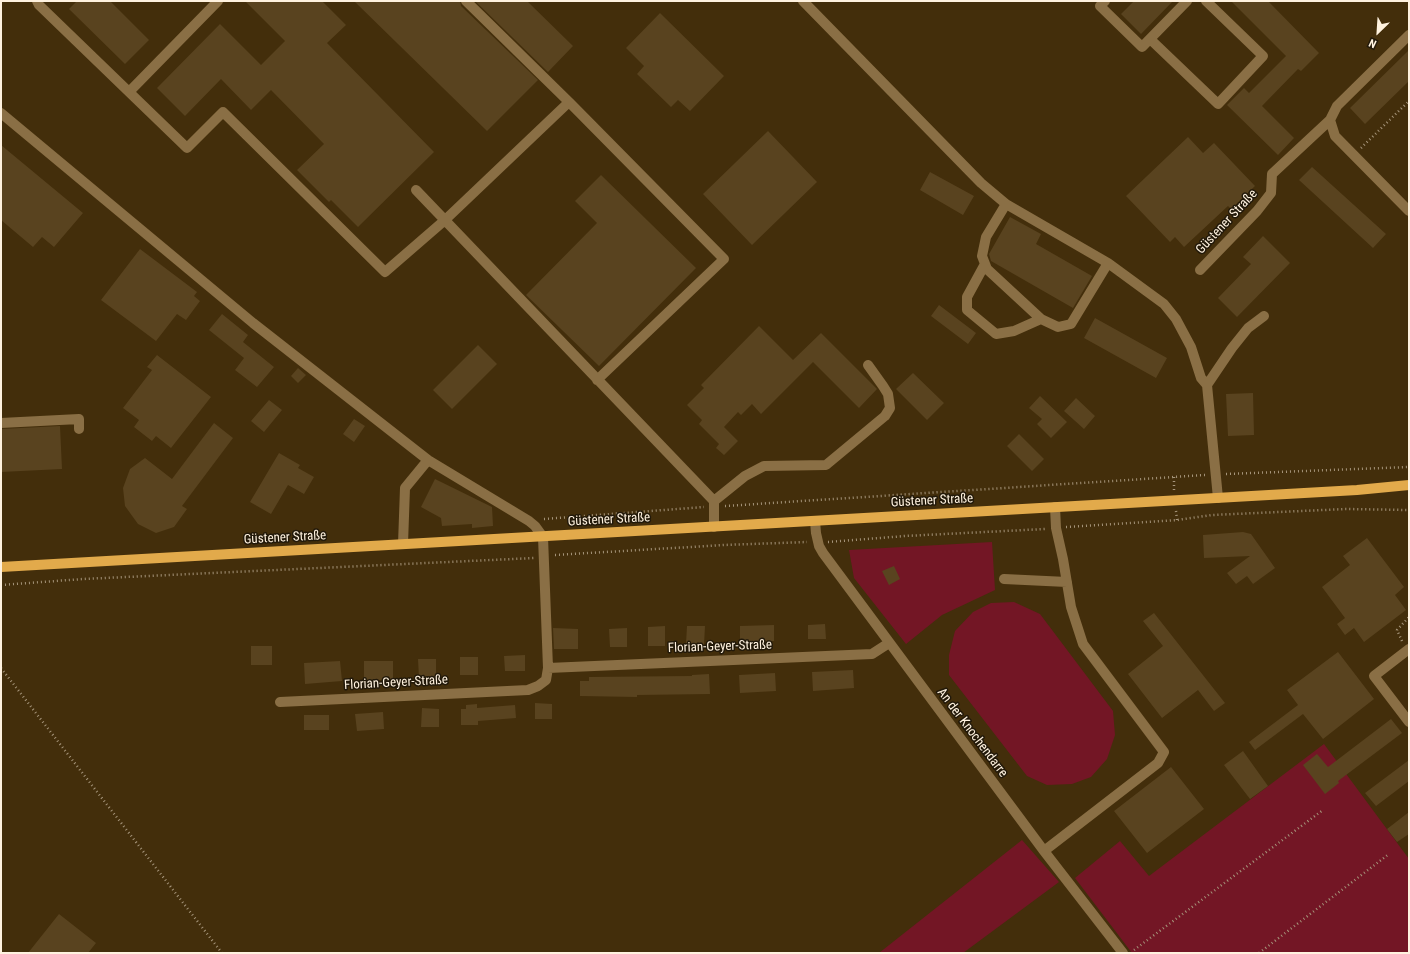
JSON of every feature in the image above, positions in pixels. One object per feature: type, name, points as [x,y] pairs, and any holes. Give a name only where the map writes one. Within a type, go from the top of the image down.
[{"type":"main road","name":"Güstener Straße","points":[[1,567],[1357,490],[1409,485]]},
{"type":"street","points":[[37,1],[39,5],[187,148],[223,112],[385,272],[445,220],[569,102]]},
{"type":"street","points":[[129,92],[218,1]]},
{"type":"street","points":[[466,1],[724,258],[597,380]]},
{"type":"street","points":[[803,1],[981,183],[1006,204],[1108,263],[1164,304],[1176,319],[1191,347],[1201,378],[1207,385],[1218,498]]},
{"type":"street","points":[[1104,1],[1100,6],[1142,47],[1187,1]]},
{"type":"street","points":[[1150,39],[1218,104],[1263,56],[1206,1]]},
{"type":"street","name":"Güstener Straße","points":[[1200,270],[1257,211],[1271,193],[1272,174],[1330,120],[1337,106],[1409,35]]},
{"type":"street","points":[[1,113],[253,323],[428,460],[529,521],[543,537]]},
{"type":"street","points":[[1330,120],[1335,136],[1409,211]]},
{"type":"street","points":[[416,190],[714,504],[714,527]]},
{"type":"street","points":[[1006,204],[986,237],[982,256],[987,269],[1041,319],[1058,327],[1071,324],[1108,263]]},
{"type":"street","points":[[985,264],[967,297],[967,310],[996,334],[1014,331],[1041,319]]},
{"type":"street","points":[[1207,385],[1232,348],[1248,328],[1264,316]]},
{"type":"street","points":[[714,504],[745,476],[764,466],[826,465],[885,416],[890,408],[888,394],[868,365]]},
{"type":"street","points":[[1,423],[79,419],[79,429]]},
{"type":"street","points":[[403,544],[405,488],[428,460]]},
{"type":"street","points":[[1044,851],[1158,763],[1164,752],[1084,644],[1070,607],[1067,582],[1056,528],[1055,507]]},
{"type":"street","name":"An der Knochendarre","points":[[815,521],[818,542],[823,552],[1044,851],[1123,953]]},
{"type":"street","name":"Florian-Geyer-Straße","points":[[280,702],[528,690],[538,686],[546,680],[548,668],[543,537]]},
{"type":"street","points":[[1004,579],[1067,582]]},
{"type":"street","name":"Florian-Geyer-Straße","points":[[548,668],[872,654],[890,643]]},
{"type":"street","points":[[1408,650],[1374,676],[1409,722]]},
{"type":"path","points":[[1354,155],[1409,101]]},
{"type":"path","points":[[529,521],[548,518],[714,504],[1216,474],[1409,466]]},
{"type":"path","points":[[1,585],[83,579],[516,559],[724,545],[818,542],[1177,520],[1212,515],[1346,510],[1409,510]]},
{"type":"path","points":[[1408,650],[1397,630],[1409,617]]},
{"type":"path","points":[[1,668],[222,953]]},
{"type":"path","points":[[1130,953],[1323,810]]},
{"type":"path","points":[[1259,953],[1390,854]]},
{"type":"shaded area","points":[[992,542],[995,590],[942,615],[906,644],[854,578],[849,550]]},
{"type":"shaded area","points":[[1014,602],[1040,614],[1113,711],[1115,735],[1107,759],[1091,777],[1072,784],[1047,785],[1027,776],[949,675],[949,655],[955,631],[973,612],[991,603]]},
{"type":"shaded area","points":[[1324,744],[1409,859],[1409,953],[1132,953],[1075,878],[1120,841],[1149,876]]},
{"type":"shaded area","points":[[1022,840],[1059,882],[963,953],[879,953]]},
{"type":"building","points":[[77,1],[110,1],[149,40],[125,64],[69,9]]},
{"type":"building","points":[[245,1],[322,1],[346,25],[327,43],[434,152],[358,227],[331,200],[329,202],[297,170],[324,144],[271,90],[251,110],[221,79],[185,116],[157,88],[220,24],[261,65],[285,41]]},
{"type":"building","points":[[354,1],[460,1],[461,6],[538,80],[487,131]]},
{"type":"building","points":[[475,1],[527,1],[573,46],[548,72]]},
{"type":"building","points":[[1134,1],[1173,1],[1141,34],[1121,14]]},
{"type":"building","points":[[1231,1],[1268,1],[1319,53],[1301,71],[1298,69],[1262,106],[1294,138],[1278,155],[1227,105],[1244,88],[1249,93],[1286,56]]},
{"type":"building","points":[[660,13],[724,76],[690,111],[678,100],[671,107],[637,74],[644,66],[626,48]]},
{"type":"building","points":[[1409,50],[1409,81],[1365,124],[1350,108]]},
{"type":"building","points":[[768,131],[817,182],[752,245],[703,194]]},
{"type":"building","points":[[1188,137],[1203,153],[1214,143],[1255,186],[1231,209],[1228,206],[1184,247],[1175,237],[1170,242],[1126,196]]},
{"type":"building","points":[[1,145],[83,213],[54,247],[42,237],[33,247],[1,220]]},
{"type":"building","points":[[1312,167],[1386,234],[1373,248],[1299,180]]},
{"type":"building","points":[[930,172],[974,196],[963,215],[920,190]]},
{"type":"building","points":[[601,175],[696,268],[599,366],[526,295],[597,223],[575,201]]},
{"type":"building","points":[[1010,217],[1041,234],[1036,244],[1092,276],[1073,308],[991,261],[989,254]]},
{"type":"building","points":[[1263,236],[1290,263],[1237,317],[1218,298],[1251,264],[1243,257]]},
{"type":"building","points":[[140,249],[197,292],[194,296],[200,301],[186,320],[177,314],[156,341],[101,300]]},
{"type":"building","points":[[939,305],[976,333],[968,344],[931,316]]},
{"type":"building","points":[[222,314],[248,335],[243,342],[274,367],[257,387],[235,370],[244,358],[209,330]]},
{"type":"building","points":[[1095,318],[1167,358],[1156,378],[1084,338]]},
{"type":"building","points":[[759,326],[793,360],[821,333],[877,389],[859,408],[813,362],[761,414],[752,404],[741,415],[738,412],[724,427],[738,441],[724,455],[716,448],[719,444],[699,424],[702,420],[687,405],[704,388],[701,385]]},
{"type":"building","points":[[478,345],[497,364],[452,409],[433,390]]},
{"type":"building","points":[[157,355],[211,397],[171,448],[156,436],[152,441],[134,427],[139,420],[123,408],[152,370],[147,367]]},
{"type":"building","points":[[298,368],[306,375],[298,383],[291,376]]},
{"type":"building","points":[[913,373],[944,403],[927,420],[896,389]]},
{"type":"building","points":[[1253,393],[1254,435],[1228,436],[1226,394]]},
{"type":"building","points":[[1040,396],[1067,422],[1051,438],[1037,424],[1042,419],[1029,408]]},
{"type":"building","points":[[1076,398],[1095,416],[1084,429],[1064,411]]},
{"type":"building","points":[[269,400],[282,410],[264,432],[251,421]]},
{"type":"building","points":[[354,419],[365,426],[354,442],[343,434]]},
{"type":"building","points":[[214,423],[233,438],[182,506],[187,509],[174,527],[156,533],[138,524],[125,506],[123,488],[130,469],[145,458],[172,479]]},
{"type":"building","points":[[60,426],[62,469],[1,472],[1,429]]},
{"type":"building","points":[[1019,434],[1044,459],[1032,471],[1007,446]]},
{"type":"building","points":[[279,453],[300,465],[298,468],[314,477],[304,494],[288,485],[271,514],[250,502]]},
{"type":"building","points":[[435,479],[492,507],[493,526],[472,528],[472,524],[442,526],[441,518],[421,507]]},
{"type":"building","points":[[1243,532],[1251,534],[1275,568],[1253,584],[1247,576],[1236,584],[1227,573],[1250,556],[1204,558],[1203,535]]},
{"type":"building","points":[[1367,538],[1404,587],[1395,595],[1406,610],[1364,642],[1354,628],[1345,635],[1337,624],[1345,618],[1322,587],[1350,565],[1343,556]]},
{"type":"building","points":[[894,566],[900,579],[889,585],[882,571]]},
{"type":"building","points":[[1154,613],[1225,703],[1214,711],[1198,690],[1162,718],[1128,674],[1163,646],[1143,621]]},
{"type":"building","points":[[825,624],[826,639],[808,639],[808,625]]},
{"type":"building","points":[[774,625],[774,641],[740,643],[740,626]]},
{"type":"building","points":[[665,626],[665,646],[648,646],[648,627]]},
{"type":"building","points":[[687,626],[705,626],[704,645],[686,644]]},
{"type":"building","points":[[553,628],[578,629],[578,649],[554,649]]},
{"type":"building","points":[[627,628],[627,647],[610,647],[609,629]]},
{"type":"building","points":[[251,646],[272,646],[272,665],[251,665]]},
{"type":"building","points":[[1338,652],[1374,699],[1323,739],[1303,714],[1255,750],[1249,742],[1298,705],[1287,690]]},
{"type":"building","points":[[525,655],[525,671],[505,671],[504,656]]},
{"type":"building","points":[[460,657],[478,657],[478,675],[460,675]]},
{"type":"building","points":[[418,659],[436,659],[436,678],[419,678]]},
{"type":"building","points":[[340,661],[342,681],[305,684],[304,663]]},
{"type":"building","points":[[364,661],[393,661],[393,680],[364,680]]},
{"type":"building","points":[[853,670],[854,688],[813,691],[812,672]]},
{"type":"building","points":[[775,673],[776,691],[740,693],[739,675]]},
{"type":"building","points":[[709,674],[710,694],[637,695],[637,697],[580,696],[580,681],[589,681],[589,677],[692,676]]},
{"type":"building","points":[[535,703],[552,704],[552,719],[535,719]]},
{"type":"building","points":[[477,704],[477,708],[515,705],[516,718],[478,721],[478,725],[461,725],[461,709],[466,709],[466,705]]},
{"type":"building","points":[[422,708],[439,709],[439,727],[421,727]]},
{"type":"building","points":[[383,712],[384,729],[357,731],[355,714]]},
{"type":"building","points":[[304,715],[329,715],[329,730],[304,730]]},
{"type":"building","points":[[1391,719],[1402,733],[1338,781],[1339,783],[1325,794],[1303,765],[1317,754],[1328,767]]},
{"type":"building","points":[[1243,751],[1268,786],[1250,799],[1224,765]]},
{"type":"building","points":[[1409,760],[1409,781],[1376,806],[1365,793]]},
{"type":"building","points":[[1171,767],[1204,809],[1147,853],[1114,811]]},
{"type":"building","points":[[1409,812],[1409,834],[1397,842],[1387,829]]},
{"type":"building","points":[[59,914],[96,943],[88,953],[28,953]]}]
